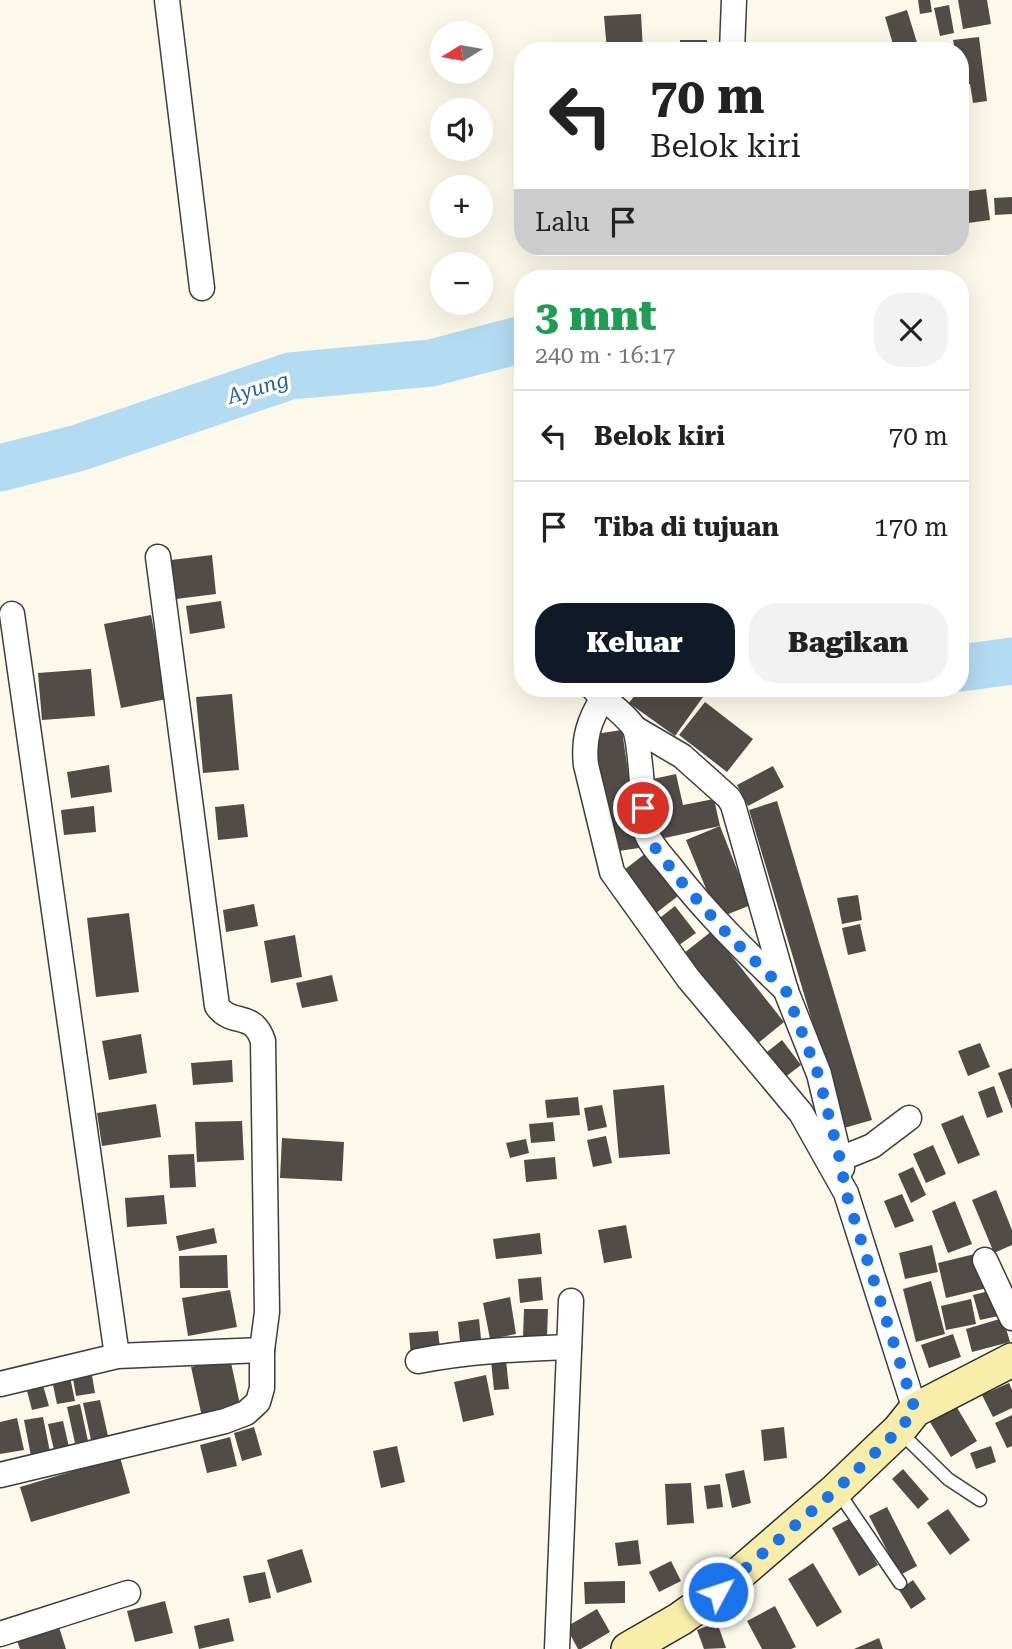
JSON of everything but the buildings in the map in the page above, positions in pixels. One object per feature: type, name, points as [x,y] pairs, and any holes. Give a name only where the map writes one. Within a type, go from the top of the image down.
[{"type":"main road","points":[[628,1649],[680,1619],[718,1592],[836,1490],[907,1420],[1012,1360]]},
{"type":"street","points":[[167,0],[202,289]]},
{"type":"street","points":[[732,42],[734,0]]},
{"type":"street","points":[[0,1475],[225,1420],[246,1413],[258,1402],[262,1388],[262,1350],[267,1312],[263,1041],[259,1030],[252,1023],[224,1015],[217,1006],[158,557]]},
{"type":"street","points":[[12,614],[117,1356]]},
{"type":"street","points":[[597,697],[585,739],[585,753],[612,872],[688,978],[801,1113],[846,1193]]},
{"type":"street","points":[[603,697],[636,729],[682,756],[729,798],[733,805],[786,991],[818,1074],[846,1193],[907,1420]]},
{"type":"street","points":[[636,729],[648,839],[730,937],[786,991]]},
{"type":"street","points":[[840,1159],[872,1146],[909,1118]]},
{"type":"street","points":[[985,1260],[1012,1318]]},
{"type":"street","points":[[558,1649],[571,1301]]},
{"type":"street","points":[[418,1361],[500,1349],[569,1348]]},
{"type":"street","points":[[0,1384],[117,1356],[262,1350]]},
{"type":"street","points":[[0,1634],[128,1593]]},
{"type":"lane","points":[[907,1420],[948,1479],[980,1500]]},
{"type":"lane","points":[[836,1490],[900,1583]]},
{"type":"waterway","name":"Ayung","points":[[0,468],[78,448],[290,376],[431,363],[514,341]]},
{"type":"waterway","name":"Ayung","points":[[969,667],[1012,661]]},
{"type":"route","points":[[643,808],[648,839],[730,937],[786,991],[818,1074],[846,1193],[915,1410],[899,1430],[836,1490],[718,1592]]}]
